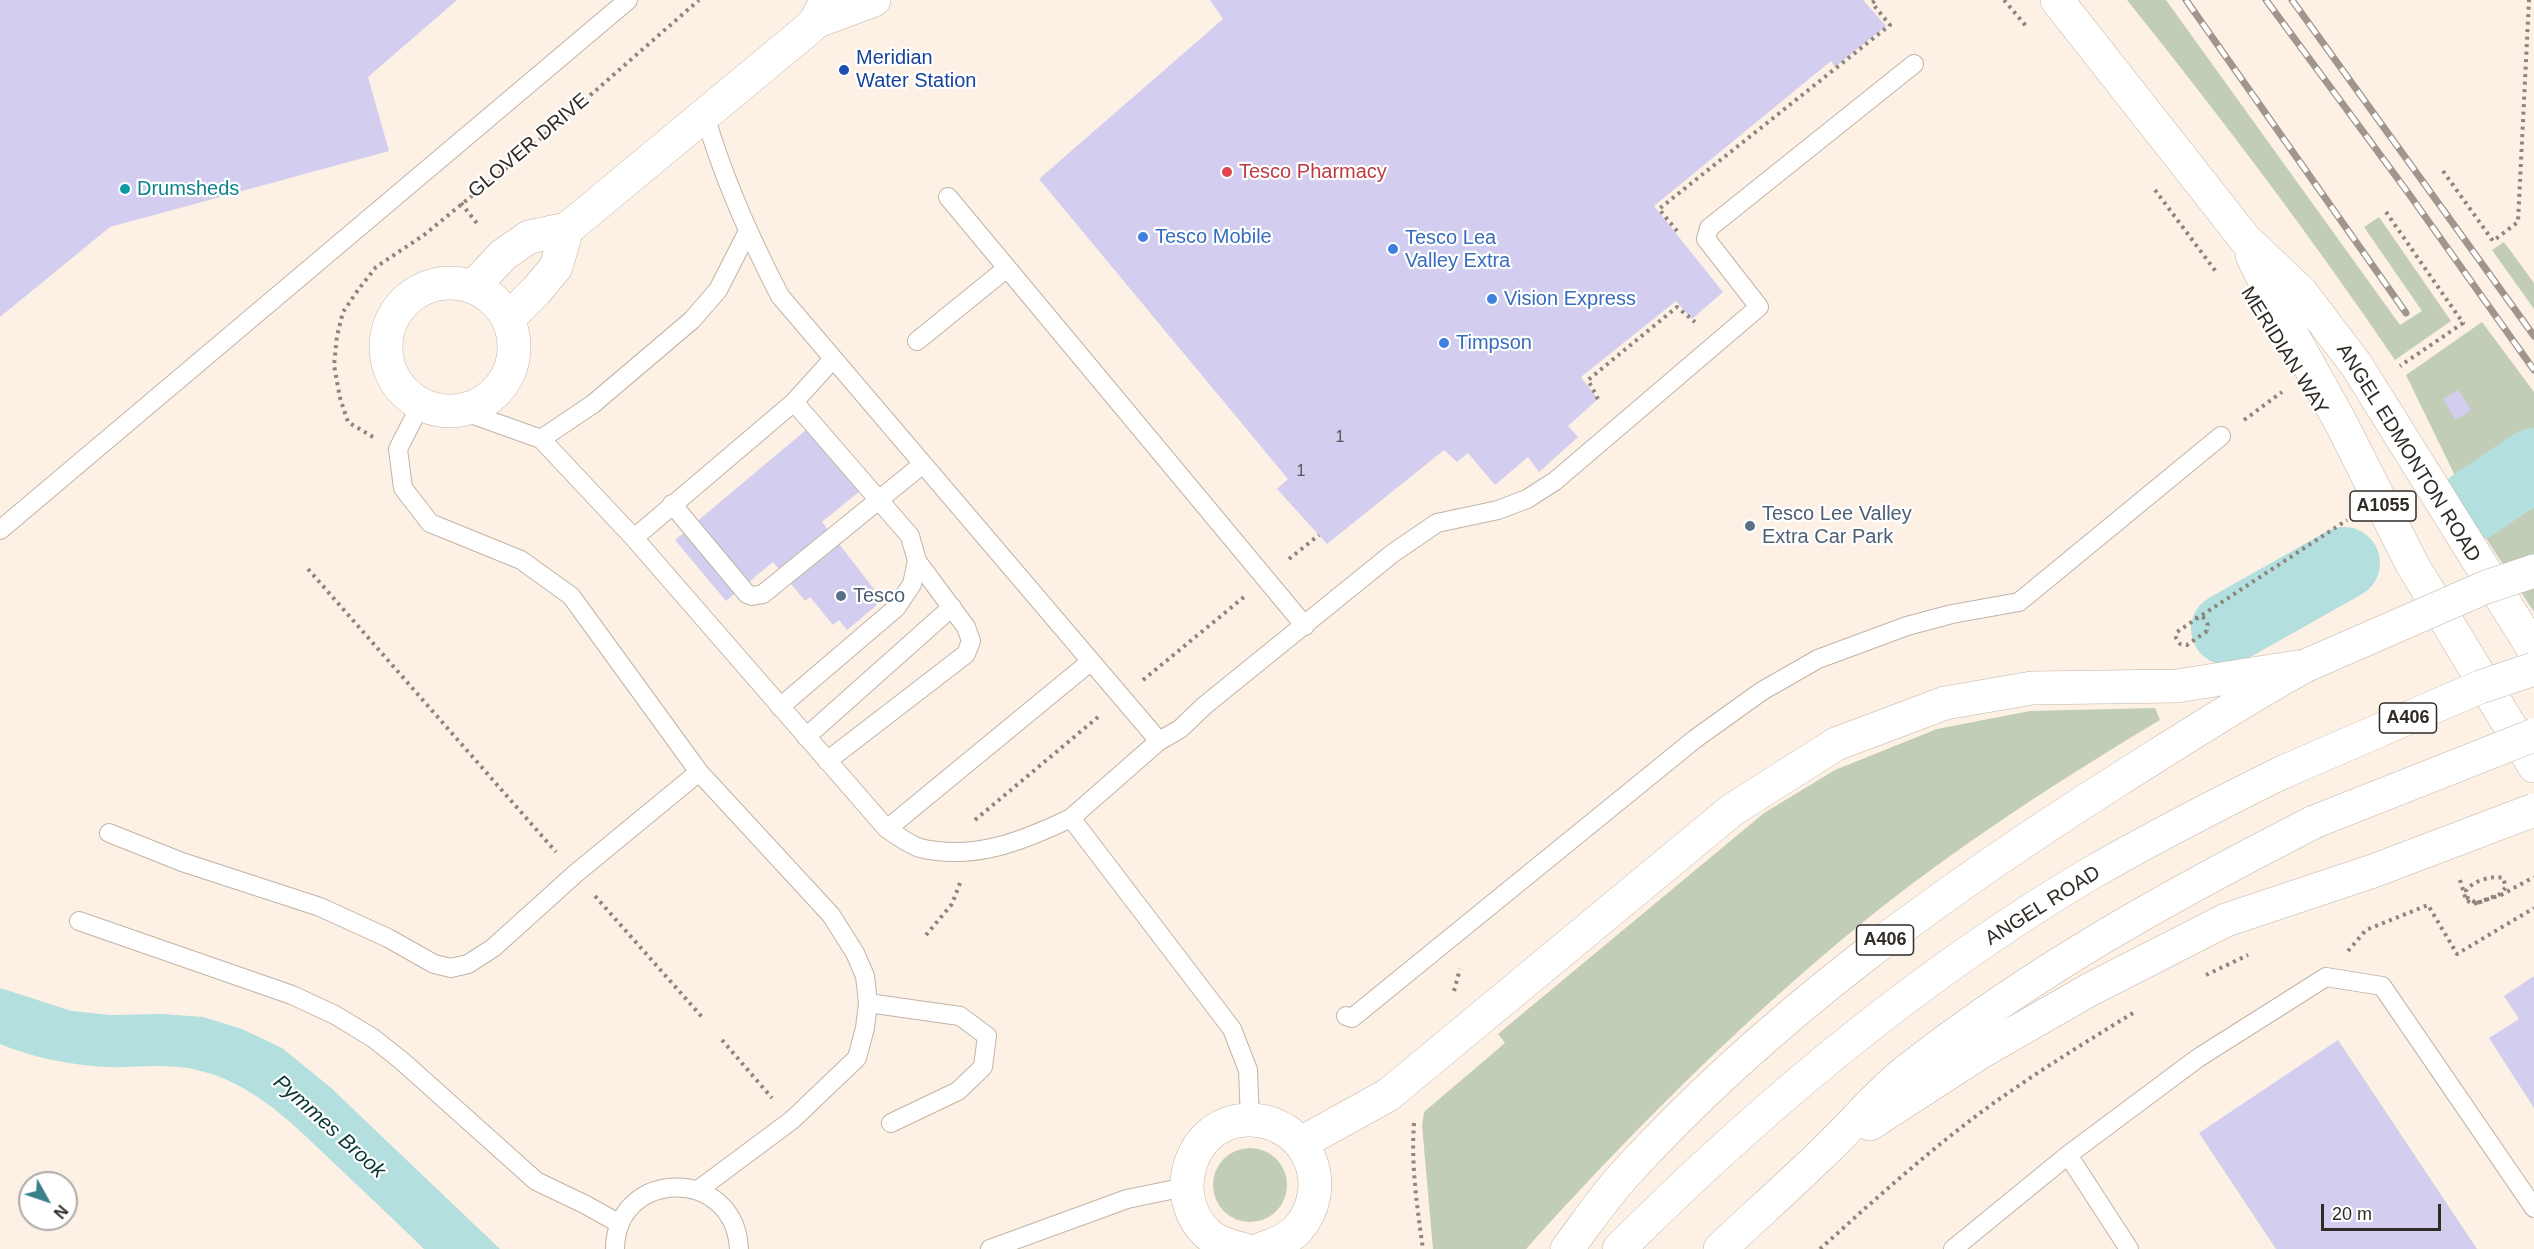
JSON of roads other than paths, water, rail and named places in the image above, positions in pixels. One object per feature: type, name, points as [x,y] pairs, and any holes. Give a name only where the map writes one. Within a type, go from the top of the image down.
[{"type":"main road","points":[[473,287],[503,255],[529,237],[567,229],[705,114],[819,7],[874,0]]},
{"type":"main road","name":"ANGEL EDMONTON ROAD","points":[[2056,0],[2245,239],[2301,291],[2370,388],[2534,650]]},
{"type":"main road","points":[[508,319],[536,291],[555,267],[567,229]]},
{"type":"main road","name":"ANGEL EDMONTON ROAD","points":[[2245,239],[2280,314],[2340,421],[2412,564],[2534,766]]},
{"type":"main road","points":[[453,283],[473,287],[493,299],[508,319],[514,348],[511,366],[500,387],[482,402],[460,410],[440,411],[421,404],[406,393],[394,378],[387,360],[386,340],[391,322],[402,305],[417,292],[434,285],[453,283]]},
{"type":"main road","name":"A406","points":[[1567,1249],[1624,1175],[1730,1066],[1853,963],[2020,842],[2248,684],[2305,666],[2475,592],[2534,571]]},
{"type":"main road","name":"ANGEL ROAD","points":[[1619,1249],[1674,1193],[1756,1119],[1854,1039],[1972,951],[2085,877],[2208,808],[2283,772],[2480,687],[2534,669]]},
{"type":"main road","points":[[1300,1143],[1388,1095],[1732,810],[1836,744],[1945,703],[2032,688],[2248,684]]},
{"type":"main road","points":[[1720,1249],[1902,1075],[1973,1022],[2082,948],[2201,880],[2314,822],[2534,735]]},
{"type":"main road","points":[[1825,1151],[1915,1097],[1991,1046],[2089,990],[2226,920],[2373,871],[2534,810]]},
{"type":"main road","points":[[1242,1249],[1225,1245],[1209,1235],[1197,1221],[1189,1205],[1185,1187],[1188,1166],[1197,1148],[1211,1133],[1229,1123],[1250,1120],[1268,1122],[1286,1130],[1300,1143],[1311,1160],[1315,1179],[1314,1198],[1307,1216],[1295,1231],[1280,1243],[1261,1249]]},
{"type":"lane","points":[[0,530],[627,0]]},
{"type":"lane","points":[[460,410],[541,439],[634,538],[887,829],[918,847],[959,853],[998,848],[1037,834],[1071,818],[1159,741],[1180,729],[1204,706],[1393,554],[1437,523],[1498,510],[1527,499],[1555,482],[1759,307],[1706,239],[1709,228],[1914,64]]},
{"type":"lane","points":[[705,114],[718,160],[748,231],[780,296],[1159,741]]},
{"type":"lane","points":[[948,197],[1305,626]]},
{"type":"lane","points":[[541,439],[593,404],[692,320],[718,290],[748,231]]},
{"type":"lane","points":[[917,341],[1007,268]]},
{"type":"lane","points":[[634,538],[794,402],[833,359]]},
{"type":"lane","points":[[794,402],[910,536],[917,561],[966,627],[971,641],[966,654],[827,761]]},
{"type":"lane","points":[[421,404],[398,449],[403,488],[430,523],[521,560],[571,596],[699,772],[831,915],[855,953],[865,976],[868,1003],[865,1028],[856,1058],[792,1120],[698,1190]]},
{"type":"lane","points":[[1346,1016],[1352,1018],[1695,739],[1762,691],[1818,659],[1875,637],[1952,614],[2019,602],[2221,436]]},
{"type":"lane","points":[[672,504],[747,594],[752,596],[763,594],[923,464]]},
{"type":"lane","points":[[780,706],[896,608],[912,584],[917,561]]},
{"type":"lane","points":[[806,737],[952,608]]},
{"type":"lane","points":[[887,829],[1090,662]]},
{"type":"lane","points":[[109,833],[182,862],[320,907],[388,938],[434,964],[451,968],[468,964],[493,948],[575,874],[699,772]]},
{"type":"lane","points":[[1071,818],[1233,1029],[1248,1070],[1250,1120]]},
{"type":"lane","points":[[79,921],[292,995],[335,1015],[373,1038],[402,1061],[536,1181],[620,1224]]},
{"type":"lane","points":[[1953,1249],[2067,1155],[2198,1059],[2326,977],[2382,986],[2534,1208]]},
{"type":"lane","points":[[868,1003],[960,1016],[987,1036],[983,1067],[958,1091],[891,1123]]},
{"type":"lane","points":[[2067,1155],[2129,1249]]},
{"type":"lane","points":[[615,1249],[615,1237],[626,1212],[642,1197],[673,1186],[698,1190],[717,1201],[728,1213],[738,1233],[739,1249]]},
{"type":"lane","points":[[990,1249],[1127,1198],[1185,1187]]},
{"type":"water","points":[[0,988],[72,1011],[110,1015],[162,1014],[203,1017],[242,1029],[282,1048],[330,1087],[500,1249],[424,1249],[306,1136],[254,1095],[215,1075],[171,1066],[79,1065],[39,1057],[0,1044]]},
{"type":"waterway","name":"Pymmes Brook","points":[[2473,505],[2534,464]]},
{"type":"waterway","name":"Pymmes Brook","points":[[2227,629],[2344,563]]},
{"type":"railway","points":[[2186,0],[2406,313]]},
{"type":"railway","points":[[2266,0],[2409,194],[2534,370]]},
{"type":"railway","points":[[2292,0],[2534,336]]},
{"type":"place","name":"Meridian Water Station","points":[[844,70]]},
{"type":"place","name":"Tesco Pharmacy","points":[[1227,172]]},
{"type":"place","name":"Drumsheds","points":[[125,189]]},
{"type":"place","name":"Tesco Mobile","points":[[1143,237]]},
{"type":"place","name":"Tesco Lea Valley Extra","points":[[1393,249]]},
{"type":"place","name":"Vision Express","points":[[1492,299]]},
{"type":"place","name":"Timpson","points":[[1444,343]]},
{"type":"place","name":"Tesco Lee Valley Extra Car Park","points":[[1750,526]]},
{"type":"place","name":"Tesco","points":[[841,596]]}]
